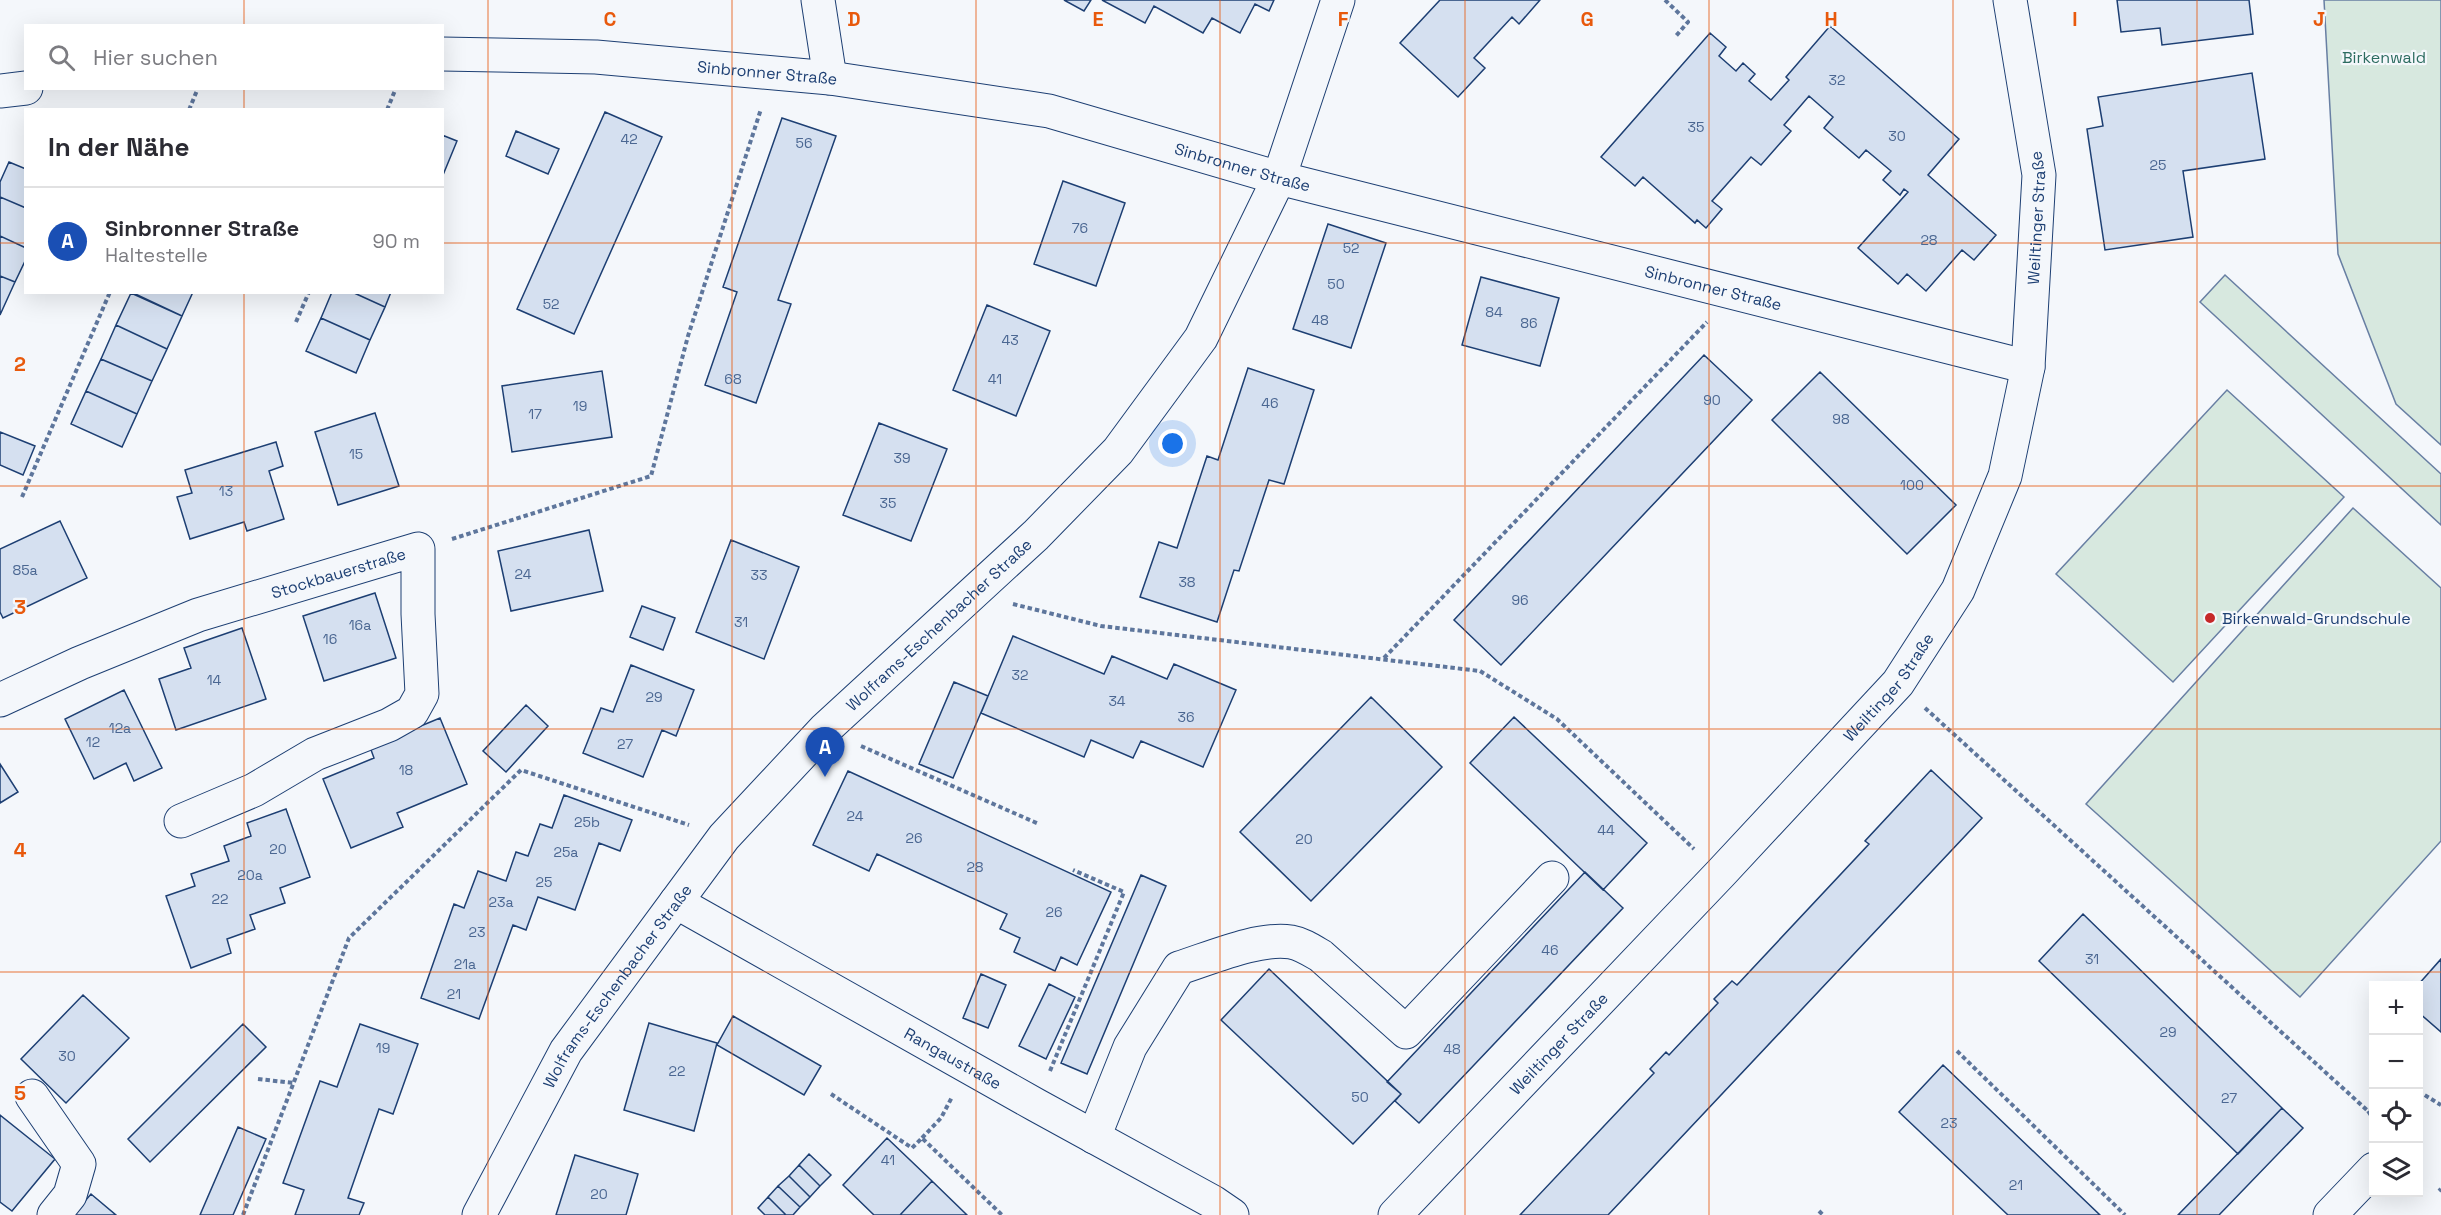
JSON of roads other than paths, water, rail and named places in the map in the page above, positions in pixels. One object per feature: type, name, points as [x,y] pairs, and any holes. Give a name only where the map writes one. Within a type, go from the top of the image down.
[{"type":"street","points":[[818,0],[830,78]]},
{"type":"street","name":"Wolframs-Eschenbacher Straße","points":[[479,1215],[566,1051],[724,837],[824,730],[1036,535],[1118,451],[1201,338],[1280,178],[1338,0]]},
{"type":"street","name":"Weiltinger Straße","points":[[1395,1215],[1721,873],[1898,683],[1958,590],[2005,476],[2028,367],[2039,174],[2010,0]]},
{"type":"street","name":"Sinbronner Straße","points":[[444,54],[596,57],[830,78],[1049,111],[1280,178],[2028,367]]},
{"type":"street","points":[[0,91],[24,88]]},
{"type":"street","name":"Stockbauerstraße","points":[[0,700],[80,663],[198,615],[418,549],[422,694],[411,712],[389,725],[315,754],[254,790],[181,822]]},
{"type":"street","points":[[1094,1137],[1130,1047],[1179,968],[1263,942],[1291,942],[1307,947],[1321,956],[1406,1032],[1552,878]]},
{"type":"street","name":"Rangaustraße","points":[[676,902],[1035,1105],[1213,1202],[1232,1215]]},
{"type":"street","points":[[32,1096],[79,1164],[70,1195],[54,1215]]},
{"type":"street","points":[[2330,1215],[2369,1173]]},
{"type":"place","name":"Birkenwald-Grundschule","points":[[2210,618]]},
{"type":"place","name":"Sinbronner Straße","points":[[825,777]]},
{"type":"park label","name":"Birkenwald","points":[[2384,57]]}]
